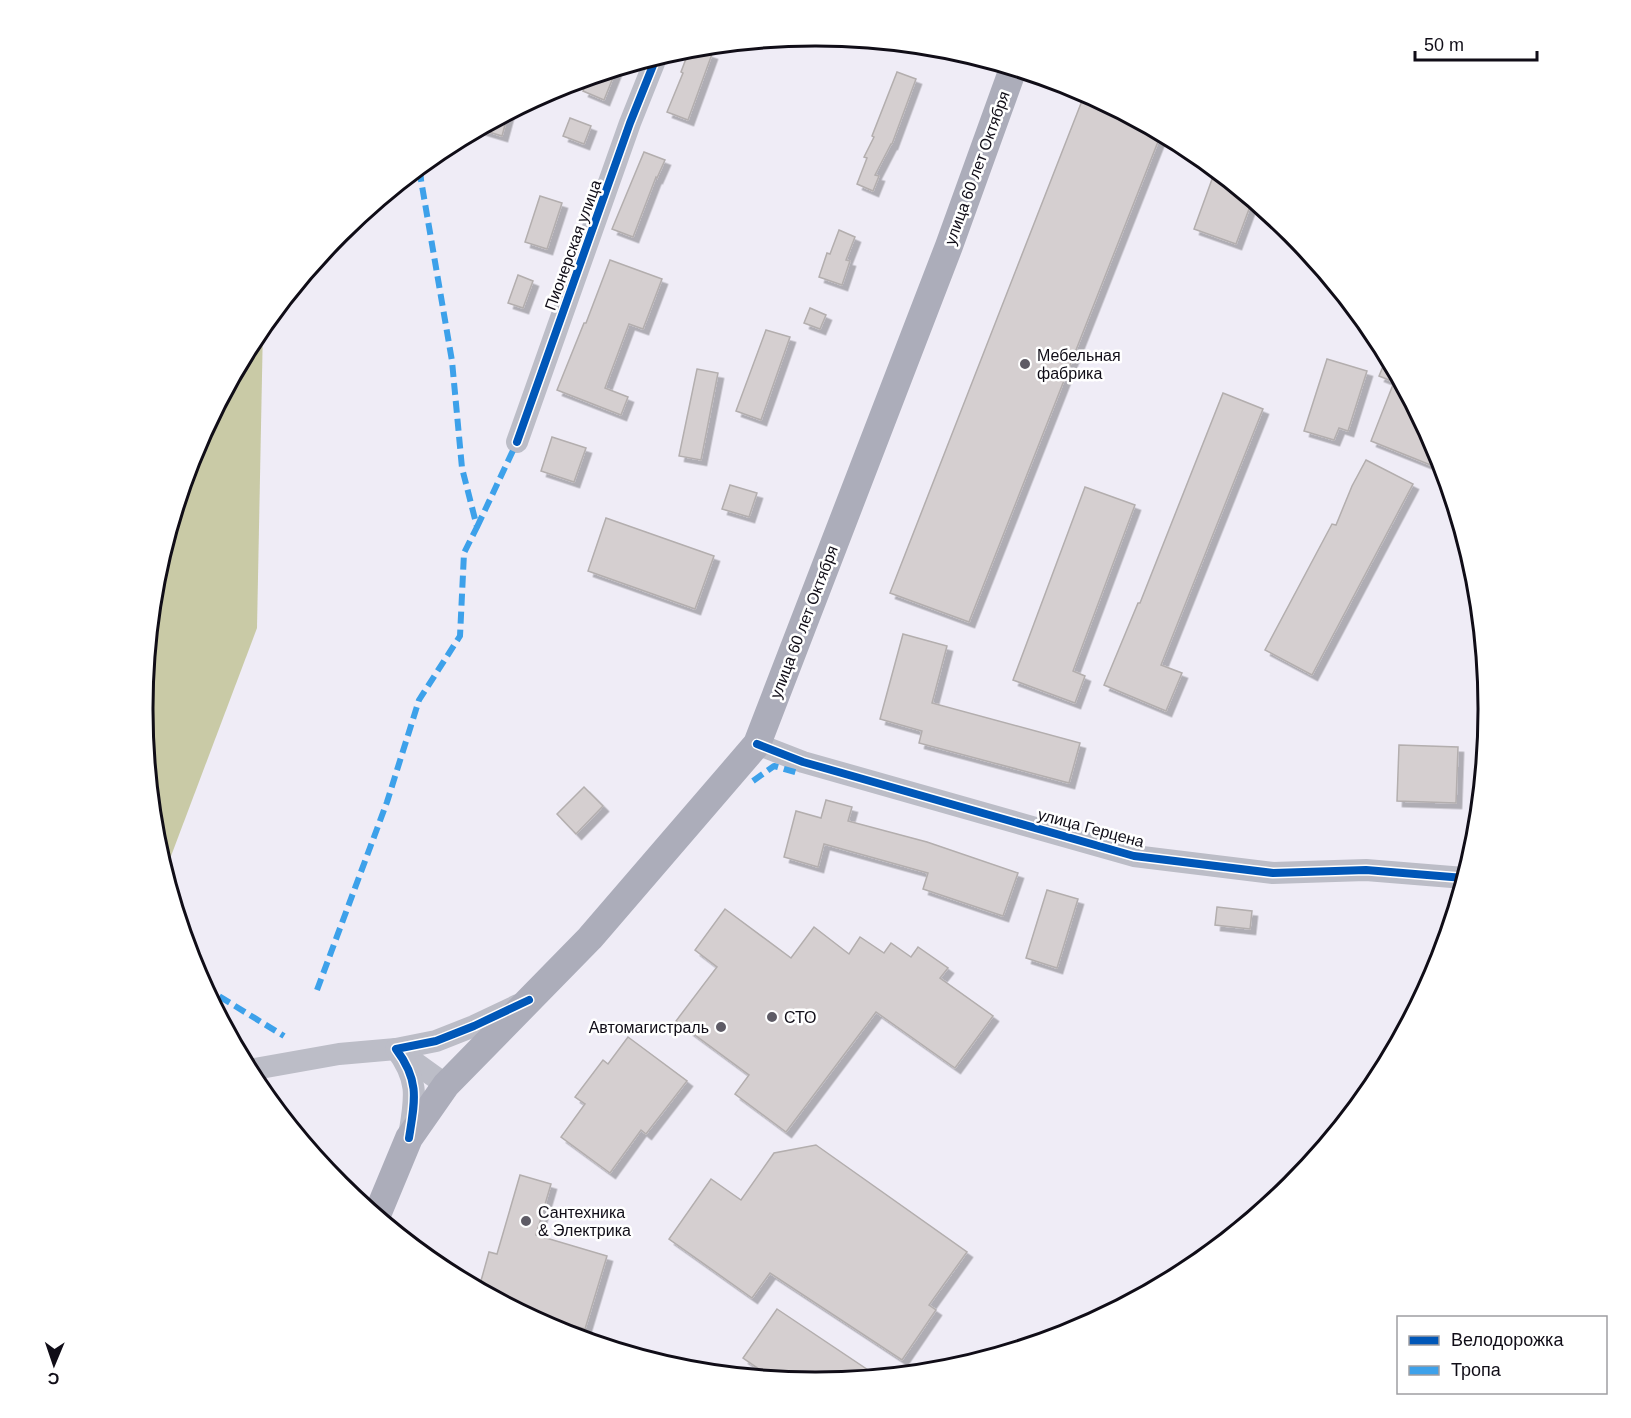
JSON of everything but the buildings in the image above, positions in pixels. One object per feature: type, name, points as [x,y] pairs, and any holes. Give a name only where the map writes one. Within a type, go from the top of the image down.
[{"type":"main road","name":"улица 60 лет Октября","points":[[380,1208],[409,1137],[446,1084],[590,938],[757,744],[945,258],[1010,76]]},
{"type":"street","name":"Пионерская улица","points":[[517,442],[630,123],[652,67]]},
{"type":"street","name":"улица Герцена","points":[[757,744],[803,762],[1134,856],[1273,873],[1366,870],[1456,877]]},
{"type":"street","points":[[259,1068],[339,1054],[396,1049],[446,1037],[529,1000]]},
{"type":"street","points":[[396,1049],[446,1084]]},
{"type":"street","points":[[396,1049],[407,1063],[414,1083],[414,1106],[409,1137]]},
{"type":"green space","points":[[263,345],[257,628],[171,857],[159,795],[154,752],[153,709],[154,666],[166,580],[188,496],[203,455],[221,416]]},
{"type":"marked path","points":[[317,990],[387,802],[419,700],[460,636],[464,553],[477,527],[462,468],[452,361],[421,177]]},
{"type":"marked path","points":[[477,527],[517,442]]},
{"type":"marked path","points":[[753,781],[774,766],[798,773]]},
{"type":"marked path","points":[[218,996],[284,1036]]},
{"type":"cycle path","points":[[517,442],[630,123],[652,67]]},
{"type":"cycle path","points":[[757,744],[803,762],[1134,856],[1273,873],[1366,870],[1456,877]]},
{"type":"cycle path","points":[[409,1138],[414,1091],[409,1071],[396,1049],[436,1041],[529,1000]]},
{"type":"place","name":"Мебельная фабрика","points":[[1025,364]]},
{"type":"place","name":"СТО","points":[[772,1017]]},
{"type":"place","name":"Автомагистраль","points":[[721,1027]]},
{"type":"place","name":"Сантехника & Электрика","points":[[526,1221]]}]
